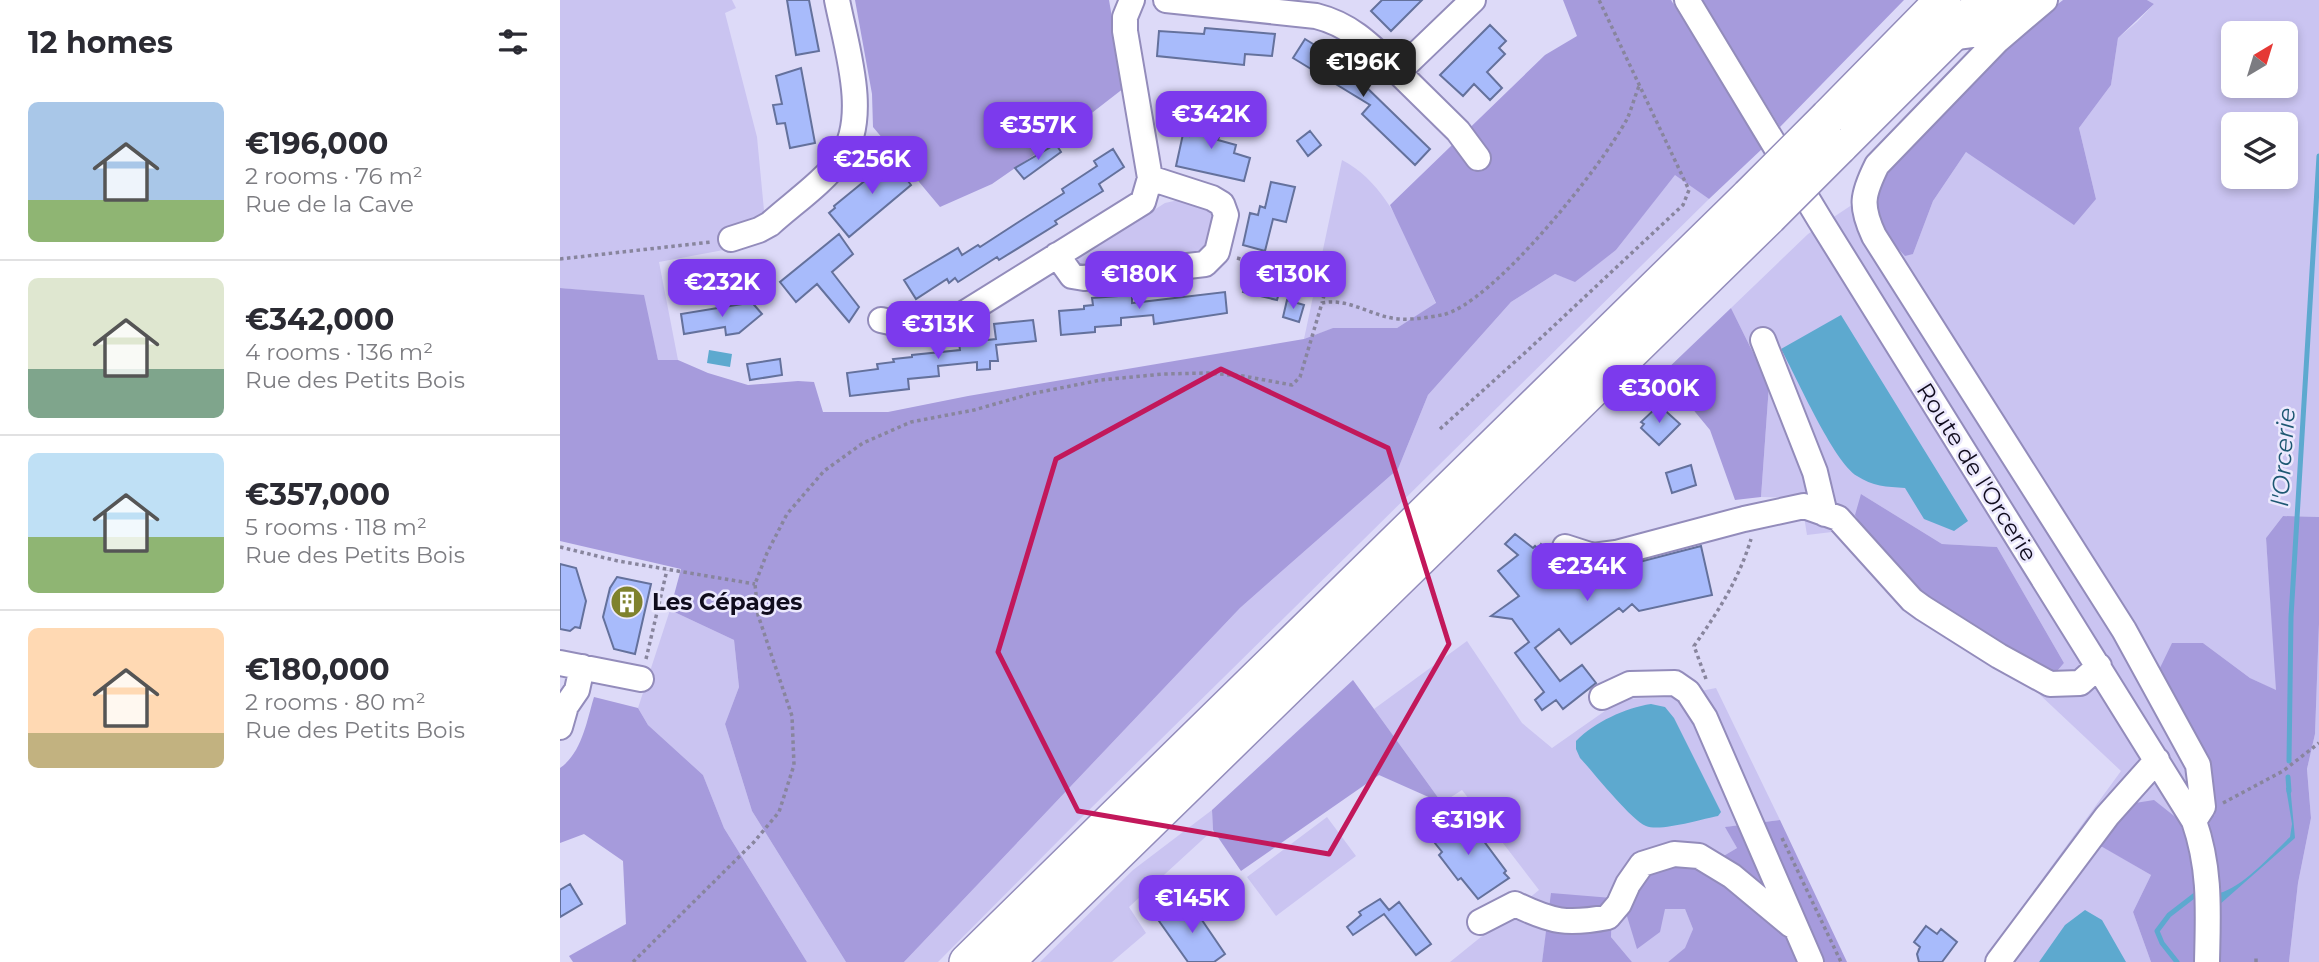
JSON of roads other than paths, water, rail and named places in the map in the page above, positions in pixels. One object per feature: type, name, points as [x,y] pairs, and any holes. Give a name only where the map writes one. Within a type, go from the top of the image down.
[{"type":"highway","points":[[1006,962],[1833,132],[1943,0]]},
{"type":"highway","points":[[1833,132],[1950,38],[1986,0]]},
{"type":"highway","points":[[967,962],[1759,207]]},
{"type":"street","points":[[731,239],[770,225],[832,169],[847,148],[857,113],[837,0]]},
{"type":"street","points":[[881,320],[922,329],[965,313],[1143,202],[1150,178],[1125,31],[1125,18],[1132,0]]},
{"type":"street","points":[[1166,0],[1316,16],[1336,21],[1362,38],[1398,72],[1458,131],[1478,158]]},
{"type":"street","points":[[1398,72],[1473,0]]},
{"type":"street","name":"Route de l'Orcerie","points":[[1687,0],[1820,220],[2158,760],[2199,814],[2209,889],[2207,962]]},
{"type":"street","points":[[1950,38],[1979,34],[2015,0]]},
{"type":"street","points":[[2045,0],[1998,40],[1877,165],[1867,185],[1864,214],[1874,236],[2124,630],[2198,765],[2199,814]]},
{"type":"street","points":[[1057,256],[1072,276],[1084,278],[1205,264],[1217,252],[1226,215],[1222,204],[1212,198],[1150,178]]},
{"type":"street","points":[[1763,340],[1815,472],[1825,514]]},
{"type":"street","points":[[1565,547],[1593,556],[1616,553],[1804,506],[1838,518],[1912,600],[1999,656],[2050,684],[2080,683],[2099,666]]},
{"type":"street","points":[[560,727],[566,706],[577,690],[571,665],[641,679]]},
{"type":"street","points":[[1602,697],[1630,684],[1675,682],[1688,692],[1705,718],[1811,962]]},
{"type":"street","points":[[1998,962],[2107,816],[2158,760]]},
{"type":"street","points":[[1480,922],[1515,904],[1543,918],[1569,922],[1608,917],[1619,904],[1628,884],[1642,864],[1674,854],[1699,856],[1732,876],[1797,930]]},
{"type":"water","points":[[1841,315],[1968,521],[1954,531],[1924,519],[1905,488],[1874,484],[1857,476],[1837,454],[1816,418],[1781,349]]},
{"type":"water","points":[[709,350],[732,354],[730,367],[707,363]]},
{"type":"water","points":[[1651,704],[1665,707],[1674,718],[1721,812],[1718,816],[1671,826],[1646,826],[1622,805],[1580,758],[1576,741],[1584,734],[1611,717]]},
{"type":"water","points":[[2290,785],[2295,838],[2219,905],[2219,893],[2247,878],[2290,837],[2292,824],[2286,788]]},
{"type":"water","points":[[2085,910],[2102,920],[2126,962],[2039,962],[2065,925]]},
{"type":"waterway","name":"l'Orcerie","points":[[2289,761],[2291,617],[2319,156]]},
{"type":"waterway","name":"l'Orcerie","points":[[2288,777],[2289,791]]},
{"type":"waterway","name":"l'Orcerie","points":[[2177,962],[2162,943],[2157,931],[2169,915],[2195,895]]},
{"type":"place","name":"Les Cépages","points":[[627,602]]}]
